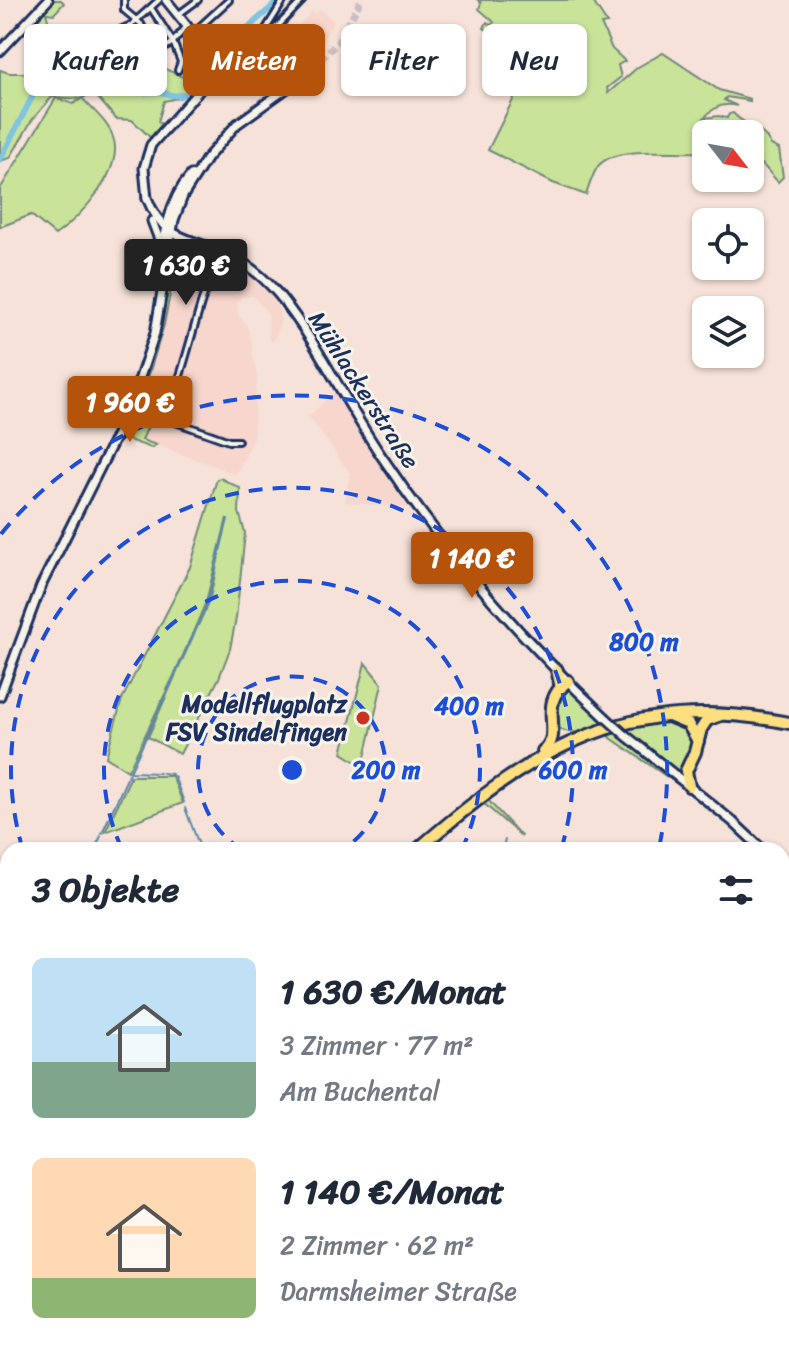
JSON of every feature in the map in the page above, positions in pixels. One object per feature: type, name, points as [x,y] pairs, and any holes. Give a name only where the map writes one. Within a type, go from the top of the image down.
[{"type":"highway","points":[[533,761],[551,743],[550,707],[564,687],[557,670]]},
{"type":"highway","points":[[689,786],[682,772],[701,729],[707,720],[726,714]]},
{"type":"highway","points":[[426,842],[475,801],[533,761],[584,736],[624,723],[665,715],[726,714],[789,723]]},
{"type":"highway","points":[[665,715],[688,724],[698,741]]},
{"type":"highway","points":[[551,722],[563,734],[584,736]]},
{"type":"street","points":[[0,51],[48,0]]},
{"type":"street","points":[[124,0],[124,10],[140,24]]},
{"type":"street","points":[[132,24],[159,0]]},
{"type":"street","points":[[166,0],[183,24]]},
{"type":"street","points":[[177,16],[198,0]]},
{"type":"street","points":[[198,24],[229,0]]},
{"type":"street","points":[[269,24],[284,0]]},
{"type":"street","points":[[279,24],[303,0]]},
{"type":"street","points":[[151,8],[173,42],[181,62],[178,70]]},
{"type":"street","points":[[167,46],[183,35]]},
{"type":"street","points":[[165,256],[147,198],[144,168],[151,145],[194,96]]},
{"type":"street","points":[[154,219],[164,218],[183,185],[225,136],[249,113],[274,96]]},
{"type":"street","points":[[0,696],[37,597],[129,410],[151,347],[162,297],[160,292],[170,232],[183,196],[207,158]]},
{"type":"street","points":[[170,232],[171,207]]},
{"type":"street","points":[[154,219],[170,232]]},
{"type":"street","name":"Mühlackerstraße","points":[[170,232],[185,241],[218,251],[259,273],[289,308],[379,453],[416,506],[490,598],[557,670]]},
{"type":"street","points":[[165,256],[185,241]]},
{"type":"street","points":[[166,419],[218,251]]},
{"type":"street","points":[[129,404],[229,441],[238,441]]},
{"type":"street","points":[[564,687],[624,734],[682,772]]},
{"type":"street","points":[[689,786],[754,842]]},
{"type":"shaded area","points":[[320,9],[334,22],[325,36],[325,24],[300,24],[312,11],[316,14]]},
{"type":"shaded area","points":[[186,250],[208,253],[211,259],[241,269],[270,293],[279,309],[281,320],[274,341],[269,340],[268,313],[253,296],[242,297],[237,302],[238,314],[248,328],[257,376],[253,440],[236,474],[142,440],[137,411],[164,325],[178,253]]},
{"type":"shaded area","points":[[335,392],[408,508],[345,502],[350,473],[309,416]]},
{"type":"green space","points":[[52,0],[64,3],[54,14],[46,13],[49,24],[41,24],[35,18]]},
{"type":"green space","points":[[478,0],[592,0],[607,23],[601,24],[612,49],[625,61],[618,65],[621,77],[607,88],[608,93],[638,67],[663,53],[719,90],[750,101],[727,97],[724,100],[737,106],[719,106],[704,118],[727,118],[733,113],[742,120],[692,120],[692,152],[633,153],[608,159],[597,168],[586,195],[553,183],[488,150],[515,96],[587,96],[587,24],[492,24],[494,22],[479,9],[481,3]]},
{"type":"green space","points":[[0,70],[24,73],[24,96],[87,96],[82,98],[104,121],[113,137],[113,164],[107,178],[88,205],[55,235],[31,215],[0,227],[0,189],[56,98],[73,104],[81,99],[52,97],[32,120],[10,158],[0,161]]},
{"type":"green space","points":[[167,70],[183,77],[183,96],[164,101],[158,122],[164,125],[151,138],[132,120],[116,119],[97,96],[167,96]]},
{"type":"green space","points":[[764,135],[779,149],[783,177],[778,182],[764,166]]},
{"type":"green space","points":[[187,247],[208,253],[186,250],[178,253],[164,325],[140,404],[137,399],[159,328],[174,251]]},
{"type":"green space","points":[[135,411],[152,417],[142,440],[156,445],[151,448],[126,439],[119,441],[73,531],[70,531],[129,415]]},
{"type":"green space","points":[[217,479],[240,488],[239,512],[245,533],[230,649],[219,678],[180,754],[148,737],[210,598],[227,518],[206,602],[128,771],[106,757],[122,699],[190,567]]},
{"type":"green space","name":"Modellflugplatz FSV Sindelfingen","points":[[365,663],[382,684],[363,766],[342,753]]},
{"type":"green space","points":[[567,690],[576,694],[606,723],[572,732],[554,724],[557,698]]},
{"type":"green space","points":[[671,720],[691,729],[690,752],[677,771],[623,728]]},
{"type":"green space","points":[[615,730],[706,804],[605,734],[545,760],[579,743]]},
{"type":"green space","points":[[541,762],[487,799],[522,837],[481,801]]},
{"type":"green space","points":[[131,776],[172,776],[183,803],[105,832]]},
{"type":"waterway","points":[[252,24],[277,0]]},
{"type":"waterway","points":[[0,160],[51,60],[74,44],[97,52],[136,92],[183,94]]},
{"type":"waterway","points":[[159,773],[130,772],[205,610],[228,519]]},
{"type":"waterway","points":[[162,773],[172,774]]},
{"type":"waterway","points":[[102,833],[129,774]]},
{"type":"waterway","points":[[174,776],[184,802]]},
{"type":"waterway","points":[[185,808],[198,842]]},
{"type":"waterway","points":[[98,842],[101,836]]},
{"type":"tunnel","points":[[325,55],[338,42],[361,0]]},
{"type":"place","name":"Modellflugplatz FSV Sindelfingen","points":[[363,718]]}]
